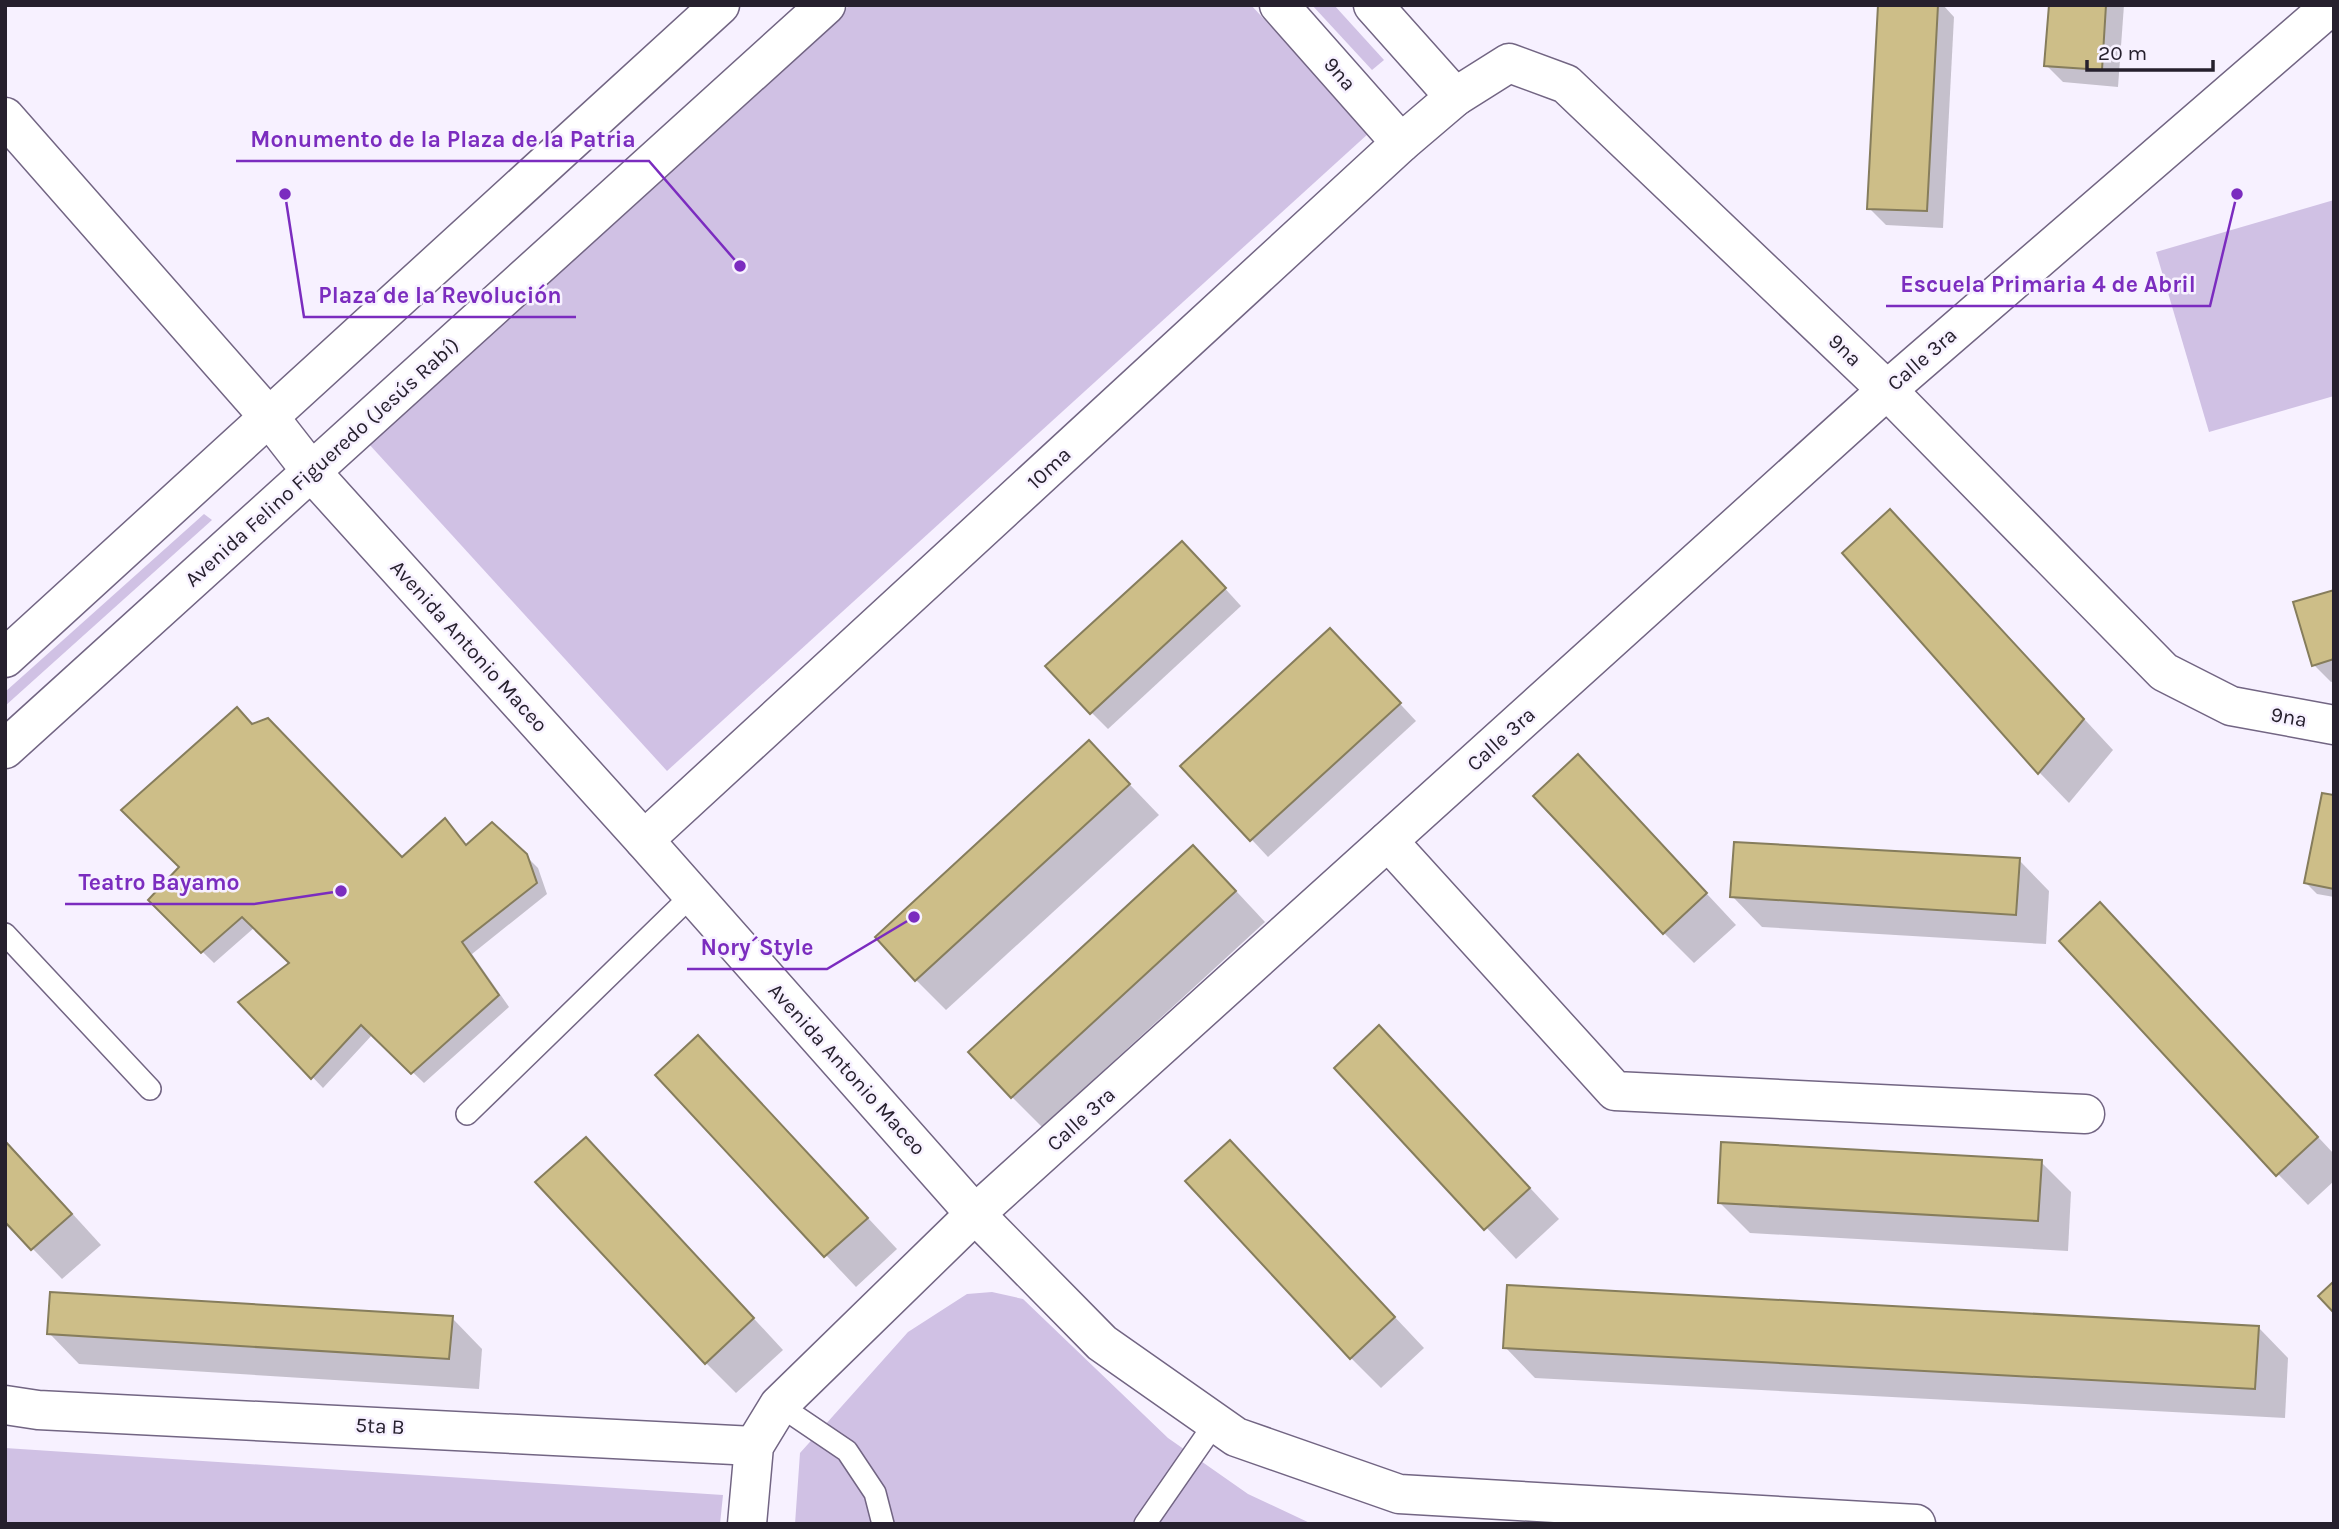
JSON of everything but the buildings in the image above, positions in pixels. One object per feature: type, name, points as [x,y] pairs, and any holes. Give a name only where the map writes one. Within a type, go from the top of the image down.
[{"type":"street","points":[[5,658],[720,5]]},
{"type":"street","name":"Avenida Felino Figueredo (Jesús Rabí)","points":[[5,748],[826,5]]},
{"type":"street","name":"9na","points":[[1279,5],[1401,143]]},
{"type":"street","points":[[1373,5],[1455,97]]},
{"type":"street","name":"Calle 3ra","points":[[747,1524],[754,1446],[779,1405],[975,1214],[1887,390],[2332,5]]},
{"type":"street","name":"9na","points":[[1455,97],[1509,63],[1566,83],[1887,390],[2164,672],[2231,706],[2334,725]]},
{"type":"street","name":"10ma","points":[[644,841],[1401,143],[1455,97]]},
{"type":"street","name":"Avenida Antonio Maceo","points":[[5,117],[269,417],[311,472],[975,1214],[1102,1343],[1236,1437],[1399,1494],[1648,1516],[1916,1524]]},
{"type":"street","points":[[1388,841],[1615,1091],[2085,1114]]},
{"type":"street","name":"5ta B","points":[[5,1405],[38,1410],[754,1446]]},
{"type":"lane","points":[[467,1114],[692,895]]},
{"type":"lane","points":[[5,934],[150,1089]]},
{"type":"lane","points":[[779,1405],[847,1451],[875,1493],[883,1524]]},
{"type":"lane","points":[[1145,1524],[1215,1423]]},
{"type":"shaded area","points":[[850,5],[1251,5],[1369,133],[667,771],[368,443]]},
{"type":"shaded area","points":[[1312,5],[1334,5],[1384,60],[1372,70]]},
{"type":"shaded area","points":[[2334,200],[2334,396],[2209,432],[2156,252]]},
{"type":"shaded area","points":[[204,514],[212,520],[5,706],[5,692]]},
{"type":"shaded area","points":[[992,1292],[1023,1299],[1168,1438],[1248,1494],[1312,1524],[795,1524],[800,1453],[908,1332],[967,1294]]},
{"type":"shaded area","points":[[5,1448],[723,1495],[720,1524],[5,1524]]},
{"type":"place","name":"Plaza de la Revolución","points":[[285,194]]},
{"type":"place","name":"Escuela Primaria 4 de Abril","points":[[2237,194]]},
{"type":"place","name":"Monumento de la Plaza de la Patria","points":[[740,266]]},
{"type":"place","name":"Teatro Bayamo","points":[[341,891]]},
{"type":"place","name":"Nory´Style","points":[[914,917]]}]
